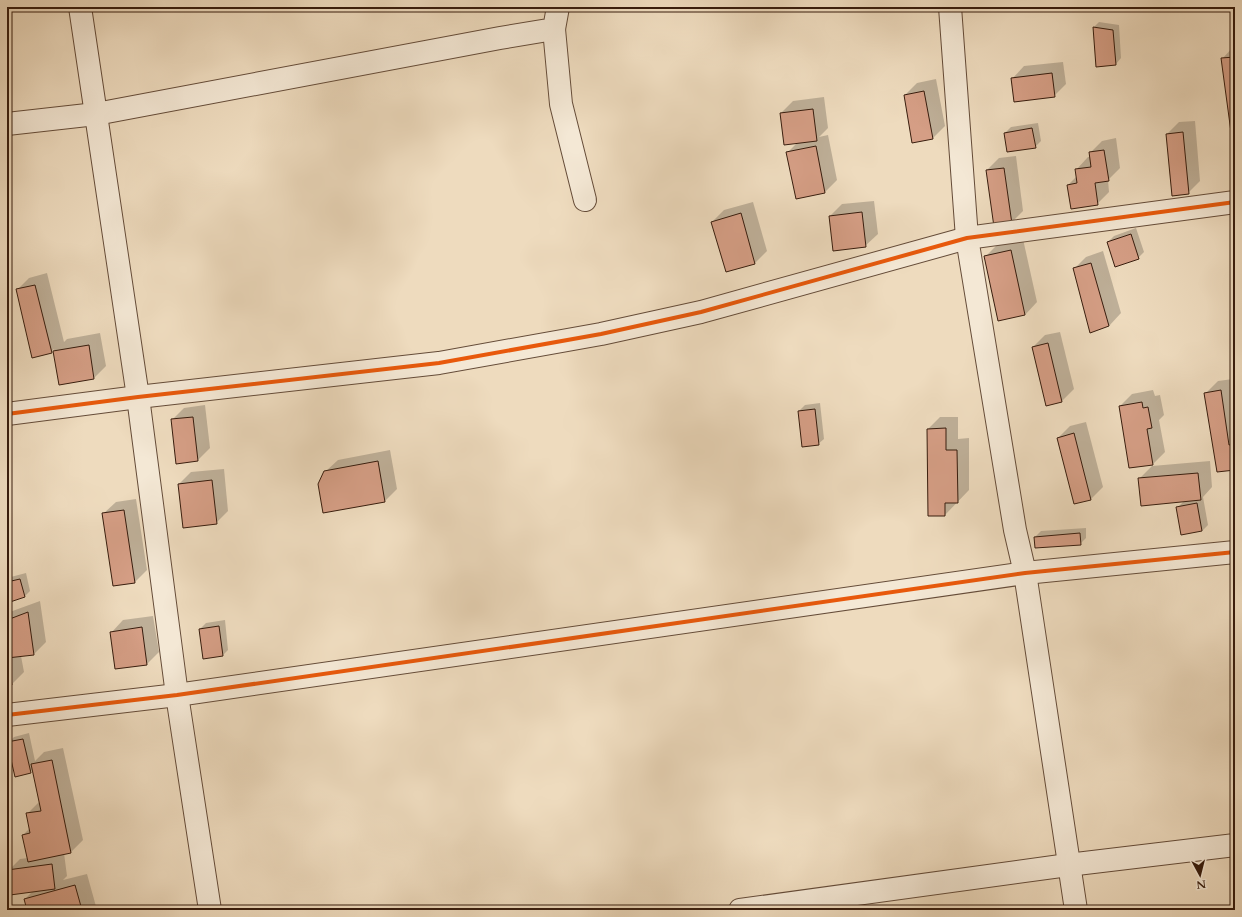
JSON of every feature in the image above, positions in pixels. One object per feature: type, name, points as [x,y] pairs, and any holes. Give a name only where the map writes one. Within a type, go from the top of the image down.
[{"type":"street","points":[[80,7],[138,397],[177,695],[210,910]]},
{"type":"street","points":[[558,7],[554,29],[561,104],[585,200]]},
{"type":"street","points":[[950,7],[967,238],[1015,530],[1025,573],[1076,910]]},
{"type":"street","points":[[7,124],[96,114],[554,29]]},
{"type":"street","points":[[7,414],[138,397],[439,363],[601,334],[701,312],[967,238],[1235,202]]},
{"type":"street","points":[[7,715],[177,695],[1025,573],[1235,552]]},
{"type":"street","points":[[740,910],[1068,865],[1235,845]]},
{"type":"building","points":[[1093,27],[1113,30],[1116,65],[1096,67]]},
{"type":"building","points":[[1235,57],[1235,147],[1233,147],[1221,58]]},
{"type":"building","points":[[1052,73],[1055,97],[1014,102],[1011,78]]},
{"type":"building","points":[[924,91],[933,139],[912,143],[904,95]]},
{"type":"building","points":[[813,109],[817,141],[784,145],[780,113]]},
{"type":"building","points":[[1032,128],[1036,148],[1007,152],[1004,133]]},
{"type":"building","points":[[1183,132],[1189,194],[1172,196],[1166,134]]},
{"type":"building","points":[[816,146],[825,193],[796,199],[786,152]]},
{"type":"building","points":[[1104,150],[1109,181],[1095,183],[1098,205],[1071,209],[1067,185],[1077,183],[1075,169],[1091,167],[1089,152]]},
{"type":"building","points":[[1004,168],[1012,224],[994,227],[986,170]]},
{"type":"building","points":[[862,212],[866,247],[833,251],[829,216]]},
{"type":"building","points":[[741,213],[755,264],[726,272],[711,222]]},
{"type":"building","points":[[1131,234],[1139,259],[1115,267],[1107,242]]},
{"type":"building","points":[[1011,250],[1025,315],[998,321],[984,256]]},
{"type":"building","points":[[1091,263],[1109,326],[1090,333],[1073,268]]},
{"type":"building","points":[[35,285],[52,353],[32,358],[16,289]]},
{"type":"building","points":[[1048,343],[1062,402],[1046,406],[1032,347]]},
{"type":"building","points":[[89,345],[94,379],[59,385],[53,351]]},
{"type":"building","points":[[1221,390],[1229,445],[1235,444],[1235,470],[1217,472],[1204,393]]},
{"type":"building","points":[[1142,402],[1143,408],[1148,407],[1152,428],[1147,429],[1153,465],[1129,468],[1119,406]]},
{"type":"building","points":[[815,409],[819,445],[802,447],[798,411]]},
{"type":"building","points":[[193,417],[198,461],[176,464],[171,419]]},
{"type":"building","points":[[946,428],[946,450],[957,450],[958,503],[945,503],[945,516],[928,516],[927,429]]},
{"type":"building","points":[[1074,433],[1091,500],[1074,504],[1057,438]]},
{"type":"building","points":[[378,461],[385,502],[323,513],[318,484],[324,471]]},
{"type":"building","points":[[1198,473],[1201,500],[1141,506],[1138,478]]},
{"type":"building","points":[[212,480],[217,524],[183,528],[178,484]]},
{"type":"building","points":[[1197,503],[1202,531],[1181,535],[1176,507]]},
{"type":"building","points":[[124,510],[135,583],[113,586],[102,513]]},
{"type":"building","points":[[1080,533],[1081,545],[1035,548],[1034,537]]},
{"type":"building","points":[[20,579],[25,597],[7,603],[7,582]]},
{"type":"building","points":[[28,612],[34,655],[7,658],[7,620]]},
{"type":"building","points":[[219,626],[223,656],[203,659],[199,629]]},
{"type":"building","points":[[142,627],[147,665],[115,669],[110,632]]},
{"type":"building","points":[[9,667],[12,685],[7,686],[7,668]]},
{"type":"building","points":[[23,739],[31,773],[15,777],[7,742]]},
{"type":"building","points":[[52,760],[71,853],[28,862],[22,835],[30,833],[26,813],[41,811],[31,764]]},
{"type":"building","points":[[52,864],[55,889],[10,895],[7,870]]},
{"type":"building","points":[[75,885],[82,910],[27,910],[24,899]]},
{"type":"cycle path","points":[[7,414],[138,397],[439,363],[601,334],[701,312],[967,238],[1235,202]]},
{"type":"cycle path","points":[[7,715],[177,695],[1025,573],[1235,552]]}]
